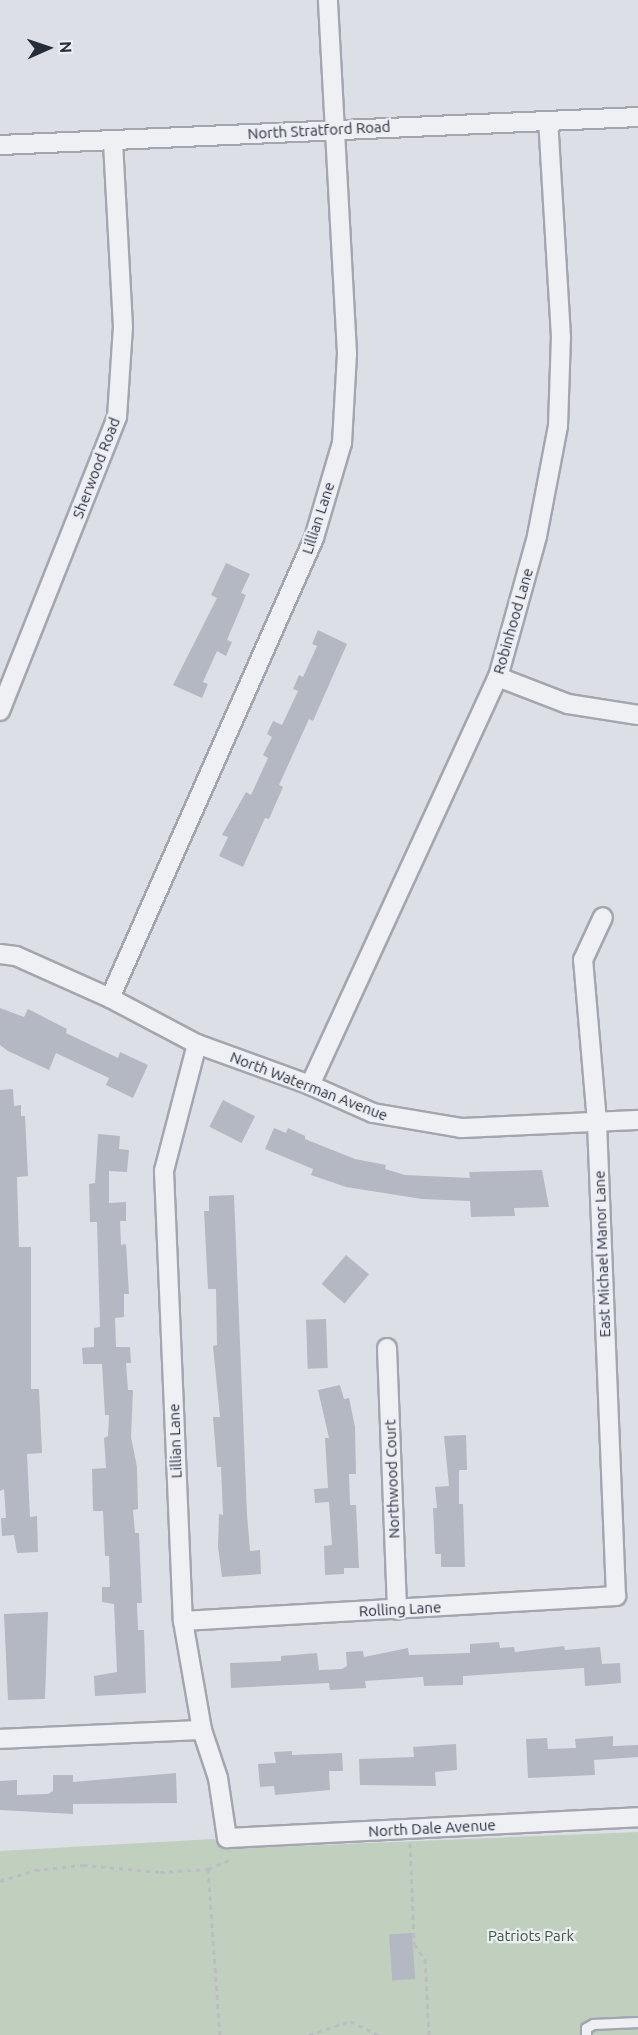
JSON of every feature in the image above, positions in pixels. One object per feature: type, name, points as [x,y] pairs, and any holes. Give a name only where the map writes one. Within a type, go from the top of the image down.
[{"type":"street","name":"Lillian Lane","points":[[111,998],[314,538],[342,443],[347,353],[328,0]]},
{"type":"street","name":"North Stratford Road","points":[[0,145],[638,117]]},
{"type":"street","name":"Robinhood Lane","points":[[309,1084],[498,677],[537,536],[558,426],[561,337],[548,121]]},
{"type":"street","name":"Sherwood Road","points":[[1,706],[117,417],[123,327],[113,140]]},
{"type":"street","points":[[498,677],[568,704],[638,715]]},
{"type":"street","name":"East Michael Manor Lane","points":[[603,917],[583,960],[597,1122],[616,1596]]},
{"type":"street","name":"North Waterman Avenue","points":[[0,954],[16,956],[111,998],[197,1044],[309,1084],[373,1113],[461,1128],[638,1120]]},
{"type":"street","name":"Lillian Lane","points":[[197,1044],[164,1171],[183,1621],[202,1730],[218,1778],[226,1838]]},
{"type":"street","name":"Northwood Court","points":[[387,1348],[397,1610]]},
{"type":"street","name":"Rolling Lane","points":[[183,1621],[616,1596]]},
{"type":"street","points":[[0,1739],[202,1730]]},
{"type":"street","name":"North Dale Avenue","points":[[226,1838],[638,1817]]},
{"type":"lane","points":[[586,2035],[586,2028],[593,2024],[638,2022]]},
{"type":"path","points":[[409,1829],[414,1944],[425,1959],[429,2035]]},
{"type":"path","points":[[0,1881],[35,1870],[83,1865],[160,1872],[208,1869],[229,1860]]},
{"type":"path","points":[[208,1869],[220,2035]]},
{"type":"path","points":[[309,2035],[350,2021],[380,2035]]},
{"type":"green space","name":"Patriots Park","points":[[638,1832],[638,2035],[0,2035],[0,1851],[213,1839],[245,1848]]},
{"type":"building","points":[[226,563],[250,574],[241,593],[246,595],[227,640],[232,642],[226,656],[217,651],[203,682],[208,684],[202,698],[173,685],[217,598],[211,595]]},
{"type":"building","points":[[318,630],[347,644],[313,721],[309,719],[279,785],[283,787],[269,819],[265,818],[243,867],[219,856],[228,837],[222,835],[246,792],[251,795],[268,758],[263,755],[272,737],[267,734],[273,721],[282,725],[298,691],[293,689],[299,675],[303,677],[317,646],[312,644]]},
{"type":"building","points":[[0,1008],[24,1017],[28,1009],[67,1029],[66,1033],[118,1058],[120,1052],[148,1065],[133,1098],[106,1085],[109,1078],[56,1053],[49,1070],[8,1051],[0,1045]]},
{"type":"building","points":[[13,1089],[14,1106],[21,1105],[21,1116],[25,1116],[28,1176],[17,1177],[19,1247],[31,1247],[31,1389],[39,1389],[42,1453],[27,1454],[30,1517],[37,1516],[38,1552],[17,1553],[14,1535],[2,1536],[1,1518],[6,1518],[4,1489],[0,1491],[0,1090]]},
{"type":"building","points":[[223,1100],[255,1116],[241,1143],[209,1127]]},
{"type":"building","points":[[274,1128],[286,1133],[288,1128],[305,1136],[305,1139],[355,1159],[386,1165],[385,1169],[405,1175],[470,1178],[469,1172],[542,1170],[549,1207],[514,1208],[515,1216],[471,1217],[470,1201],[422,1199],[346,1187],[311,1175],[313,1169],[265,1149]]},
{"type":"building","points":[[98,1134],[120,1136],[119,1149],[129,1150],[127,1172],[109,1171],[109,1203],[126,1202],[126,1221],[120,1221],[121,1245],[126,1244],[129,1294],[124,1294],[124,1317],[115,1318],[116,1347],[130,1347],[131,1363],[126,1363],[128,1390],[133,1390],[131,1437],[137,1467],[138,1509],[133,1510],[135,1533],[139,1533],[142,1603],[137,1603],[138,1630],[144,1630],[146,1693],[95,1696],[94,1676],[117,1672],[114,1604],[102,1602],[102,1587],[110,1587],[109,1556],[105,1556],[103,1511],[93,1511],[92,1469],[106,1468],[104,1438],[108,1436],[109,1415],[105,1415],[102,1364],[83,1364],[82,1348],[94,1347],[94,1328],[100,1327],[97,1222],[90,1222],[89,1184],[95,1183]]},
{"type":"building","points":[[234,1195],[247,1514],[250,1551],[260,1550],[261,1574],[222,1577],[218,1547],[219,1514],[223,1515],[221,1467],[217,1467],[213,1417],[220,1417],[213,1346],[217,1345],[216,1289],[208,1289],[204,1211],[209,1211],[209,1196]]},
{"type":"building","points":[[346,1255],[369,1274],[345,1303],[322,1284]]},
{"type":"building","points":[[326,1319],[328,1368],[308,1369],[306,1320]]},
{"type":"building","points":[[340,1385],[344,1399],[349,1398],[355,1427],[356,1474],[349,1474],[350,1505],[356,1505],[359,1568],[344,1568],[344,1574],[325,1575],[324,1546],[332,1545],[329,1502],[315,1503],[314,1489],[328,1488],[325,1438],[329,1438],[318,1390]]},
{"type":"building","points":[[466,1435],[467,1470],[459,1470],[459,1504],[463,1504],[465,1567],[441,1567],[441,1554],[435,1554],[433,1508],[437,1508],[435,1487],[449,1486],[444,1436]]},
{"type":"building","points":[[48,1612],[45,1699],[8,1700],[4,1614]]},
{"type":"building","points":[[499,1642],[500,1648],[514,1647],[515,1652],[564,1646],[565,1650],[600,1647],[602,1664],[620,1663],[621,1683],[585,1686],[584,1668],[463,1676],[463,1685],[424,1686],[423,1677],[365,1681],[366,1688],[330,1690],[329,1683],[231,1688],[230,1663],[281,1661],[281,1656],[317,1653],[319,1670],[342,1669],[347,1666],[346,1652],[363,1651],[364,1657],[408,1648],[409,1655],[470,1653],[470,1644]]},
{"type":"building","points":[[613,1736],[613,1746],[638,1745],[638,1757],[594,1760],[595,1775],[528,1778],[526,1739],[547,1738],[548,1749],[576,1748],[575,1739]]},
{"type":"building","points":[[456,1744],[457,1770],[435,1772],[436,1786],[360,1785],[359,1759],[414,1757],[413,1747]]},
{"type":"building","points":[[292,1751],[292,1755],[342,1753],[343,1771],[329,1771],[330,1790],[275,1795],[274,1786],[260,1787],[258,1764],[276,1763],[274,1752]]},
{"type":"building","points":[[176,1773],[177,1803],[73,1804],[73,1814],[0,1810],[0,1781],[17,1780],[17,1795],[48,1794],[53,1791],[53,1775],[73,1775],[73,1782]]},
{"type":"building","points":[[412,1933],[415,1979],[392,1980],[389,1935]]}]
